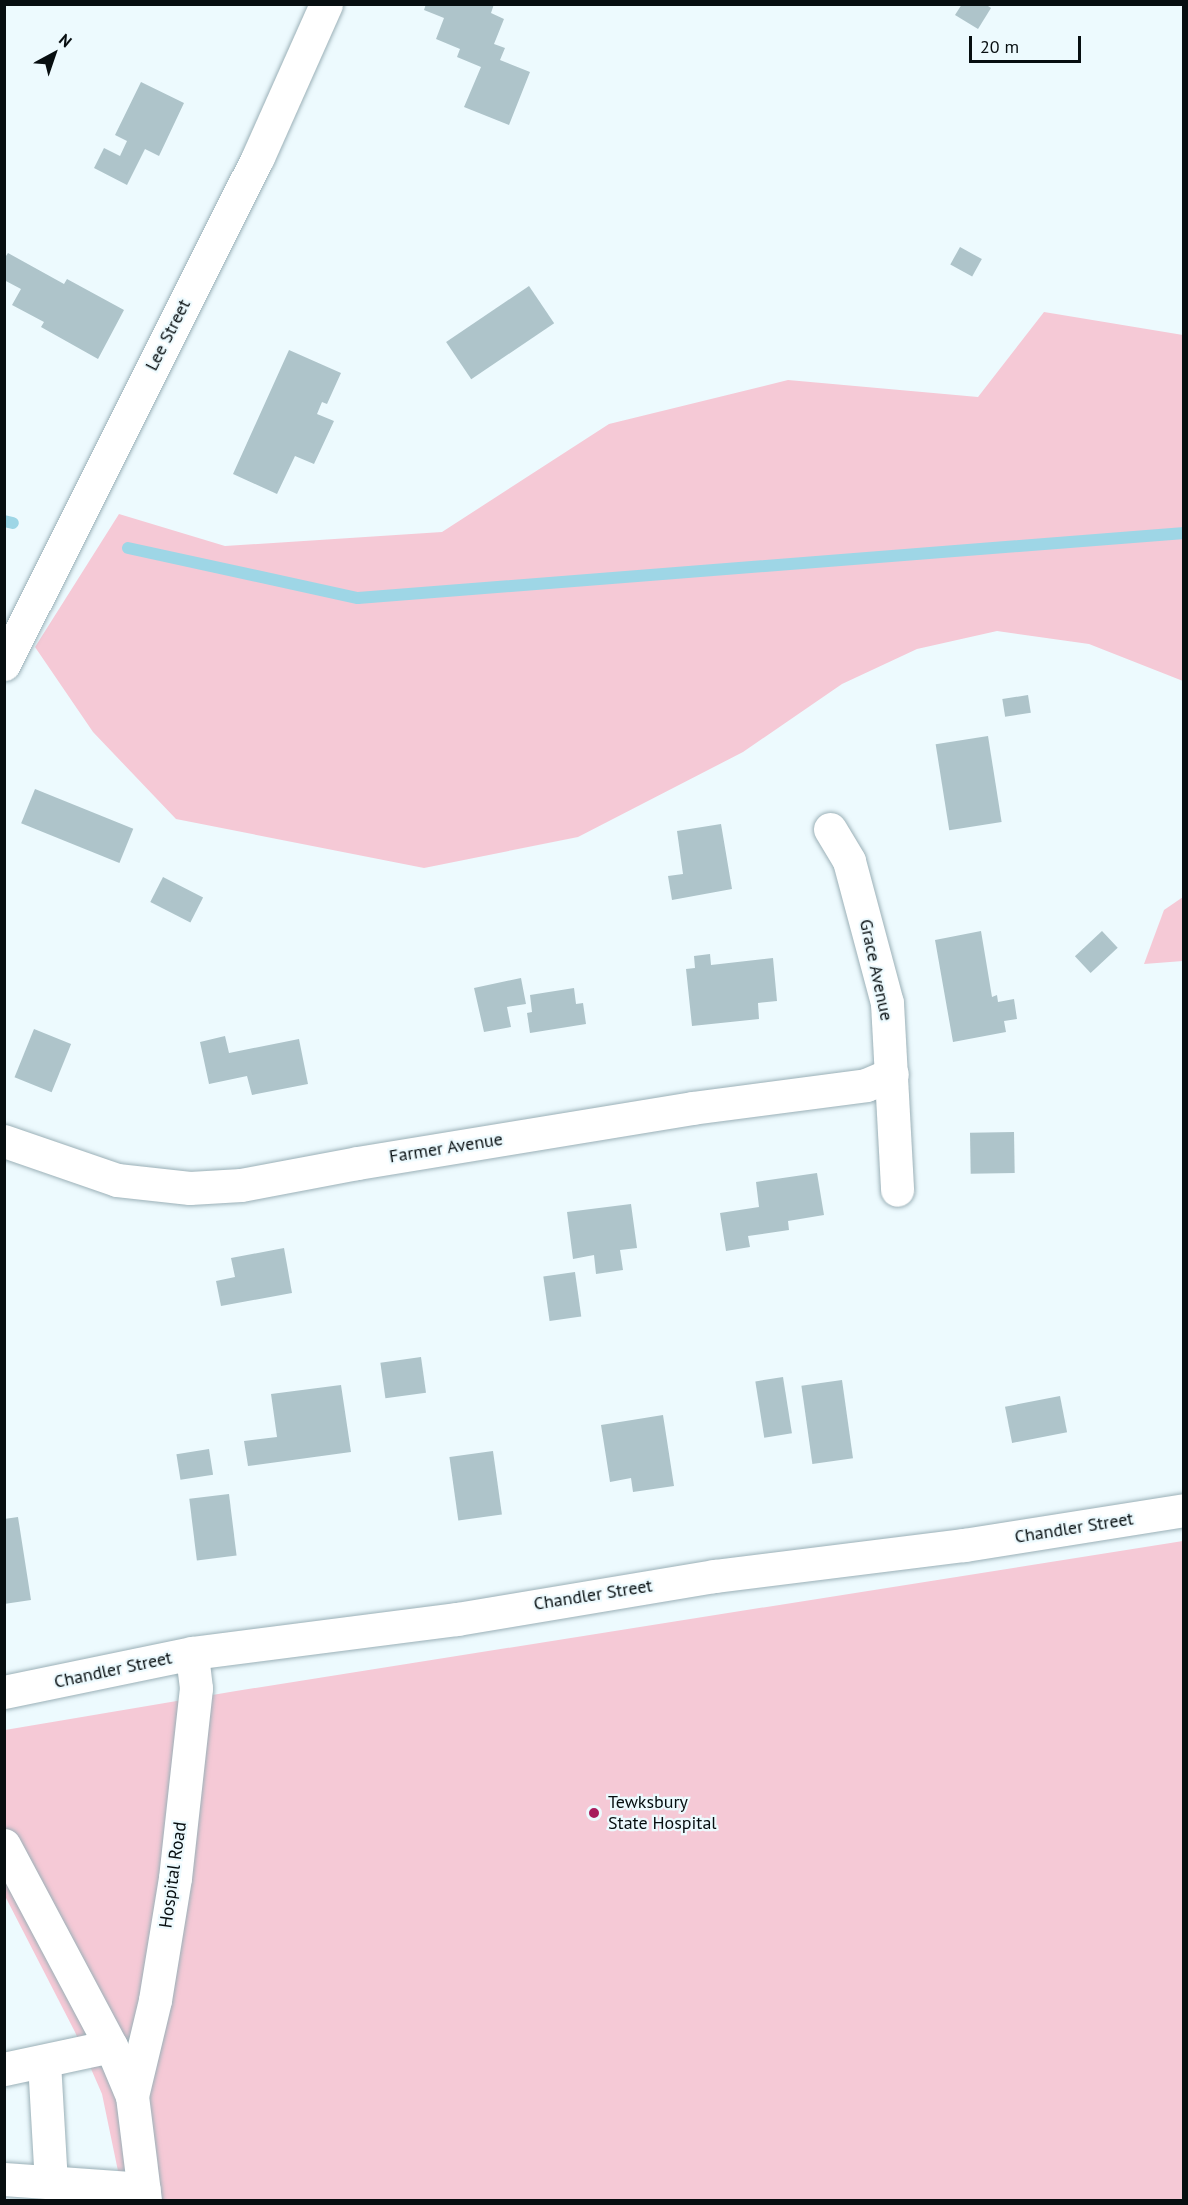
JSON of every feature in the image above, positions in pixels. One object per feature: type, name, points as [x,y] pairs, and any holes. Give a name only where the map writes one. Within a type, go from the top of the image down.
[{"type":"street","name":"Lee Street","points":[[4,664],[258,157],[326,4]]},
{"type":"street","name":"Grace Avenue","points":[[830,829],[849,861],[886,1003],[892,1074],[897,1190]]},
{"type":"street","name":"Farmer Avenue","points":[[4,1141],[117,1180],[190,1188],[241,1185],[357,1163],[681,1110],[866,1085],[892,1074]]},
{"type":"street","name":"Chandler Street","points":[[4,1692],[192,1653],[457,1618],[714,1576],[964,1545],[1184,1510]]},
{"type":"street","name":"Hospital Road","points":[[132,2096],[155,2000],[175,1878],[196,1688],[192,1653]]},
{"type":"street","name":"Hospital Road","points":[[4,1845],[111,2046],[132,2096],[144,2195]]},
{"type":"street","points":[[4,2070],[111,2046]]},
{"type":"street","points":[[44,2062],[51,2182]]},
{"type":"street","points":[[4,2179],[51,2182],[144,2195]]},
{"type":"shaded area","points":[[1044,312],[1183,335],[1183,681],[1089,644],[997,631],[917,649],[842,684],[743,752],[578,837],[424,868],[176,819],[93,732],[35,647],[119,514],[225,546],[442,532],[609,424],[788,380],[978,397]]},
{"type":"shaded area","points":[[1183,897],[1183,961],[1144,964],[1164,910]]},
{"type":"shaded area","name":"Tewksbury State Hospital","points":[[1183,1541],[1183,2200],[124,2200],[102,2094],[75,2032],[5,1896],[5,1730],[236,1691]]},
{"type":"building","points":[[426,4],[494,4],[491,13],[504,19],[494,44],[505,48],[500,60],[530,72],[509,125],[464,107],[481,67],[457,57],[460,49],[436,39],[444,18],[424,10]]},
{"type":"building","points":[[962,4],[985,4],[991,8],[978,29],[955,15]]},
{"type":"building","points":[[141,82],[184,103],[159,156],[145,149],[127,185],[94,168],[104,148],[120,156],[127,141],[115,135]]},
{"type":"building","points":[[960,247],[982,259],[972,277],[950,264]]},
{"type":"building","points":[[8,253],[64,284],[67,279],[124,310],[98,359],[41,327],[44,322],[12,305],[21,289],[4,280],[4,259]]},
{"type":"building","points":[[529,286],[554,323],[471,379],[446,342]]},
{"type":"building","points":[[289,350],[341,373],[327,404],[322,402],[317,414],[334,421],[314,464],[295,456],[277,494],[233,474]]},
{"type":"building","points":[[1028,695],[1031,713],[1005,717],[1002,699]]},
{"type":"building","points":[[988,736],[1002,822],[949,830],[936,744]]},
{"type":"building","points":[[35,789],[133,829],[119,863],[21,823]]},
{"type":"building","points":[[721,824],[732,889],[672,900],[668,876],[683,874],[677,831]]},
{"type":"building","points":[[163,877],[203,897],[190,922],[150,902]]},
{"type":"building","points":[[981,931],[992,997],[997,995],[998,1002],[1014,999],[1017,1019],[1004,1021],[1006,1032],[953,1042],[935,940]]},
{"type":"building","points":[[1102,931],[1118,948],[1091,973],[1075,956]]},
{"type":"building","points":[[710,954],[711,965],[773,958],[777,1001],[758,1003],[759,1019],[692,1026],[686,969],[695,968],[694,956]]},
{"type":"building","points":[[521,978],[526,1004],[507,1007],[511,1027],[484,1032],[474,988]]},
{"type":"building","points":[[574,988],[576,1004],[583,1003],[586,1024],[530,1033],[527,1013],[532,1012],[530,995]]},
{"type":"building","points":[[34,1029],[71,1044],[52,1092],[15,1077]]},
{"type":"building","points":[[225,1036],[229,1053],[299,1039],[308,1084],[252,1095],[247,1076],[209,1084],[200,1042]]},
{"type":"building","points":[[1014,1132],[1015,1173],[971,1174],[970,1133]]},
{"type":"building","points":[[817,1173],[824,1215],[788,1221],[789,1230],[748,1236],[750,1247],[726,1251],[720,1213],[759,1207],[756,1182]]},
{"type":"building","points":[[631,1204],[637,1248],[620,1250],[623,1270],[596,1274],[594,1255],[573,1259],[567,1212]]},
{"type":"building","points":[[284,1248],[292,1293],[221,1306],[216,1281],[235,1277],[231,1258]]},
{"type":"building","points":[[575,1272],[581,1317],[550,1321],[543,1276]]},
{"type":"building","points":[[421,1357],[426,1393],[385,1398],[380,1363]]},
{"type":"building","points":[[783,1377],[792,1433],[764,1438],[755,1381]]},
{"type":"building","points":[[842,1380],[853,1458],[812,1464],[801,1386]]},
{"type":"building","points":[[341,1385],[351,1452],[248,1466],[244,1441],[277,1437],[271,1394]]},
{"type":"building","points":[[1060,1396],[1067,1432],[1012,1443],[1005,1407]]},
{"type":"building","points":[[663,1415],[674,1486],[633,1492],[631,1478],[610,1482],[601,1425]]},
{"type":"building","points":[[209,1449],[213,1475],[180,1480],[176,1454]]},
{"type":"building","points":[[493,1451],[502,1514],[458,1521],[449,1457]]},
{"type":"building","points":[[229,1494],[237,1556],[197,1560],[189,1499]]},
{"type":"building","points":[[18,1517],[31,1600],[4,1604],[4,1519]]},
{"type":"waterway","points":[[4,521],[13,523]]},
{"type":"waterway","points":[[128,548],[358,598],[1184,533]]},
{"type":"place","name":"Tewksbury State Hospital","points":[[594,1813]]}]
